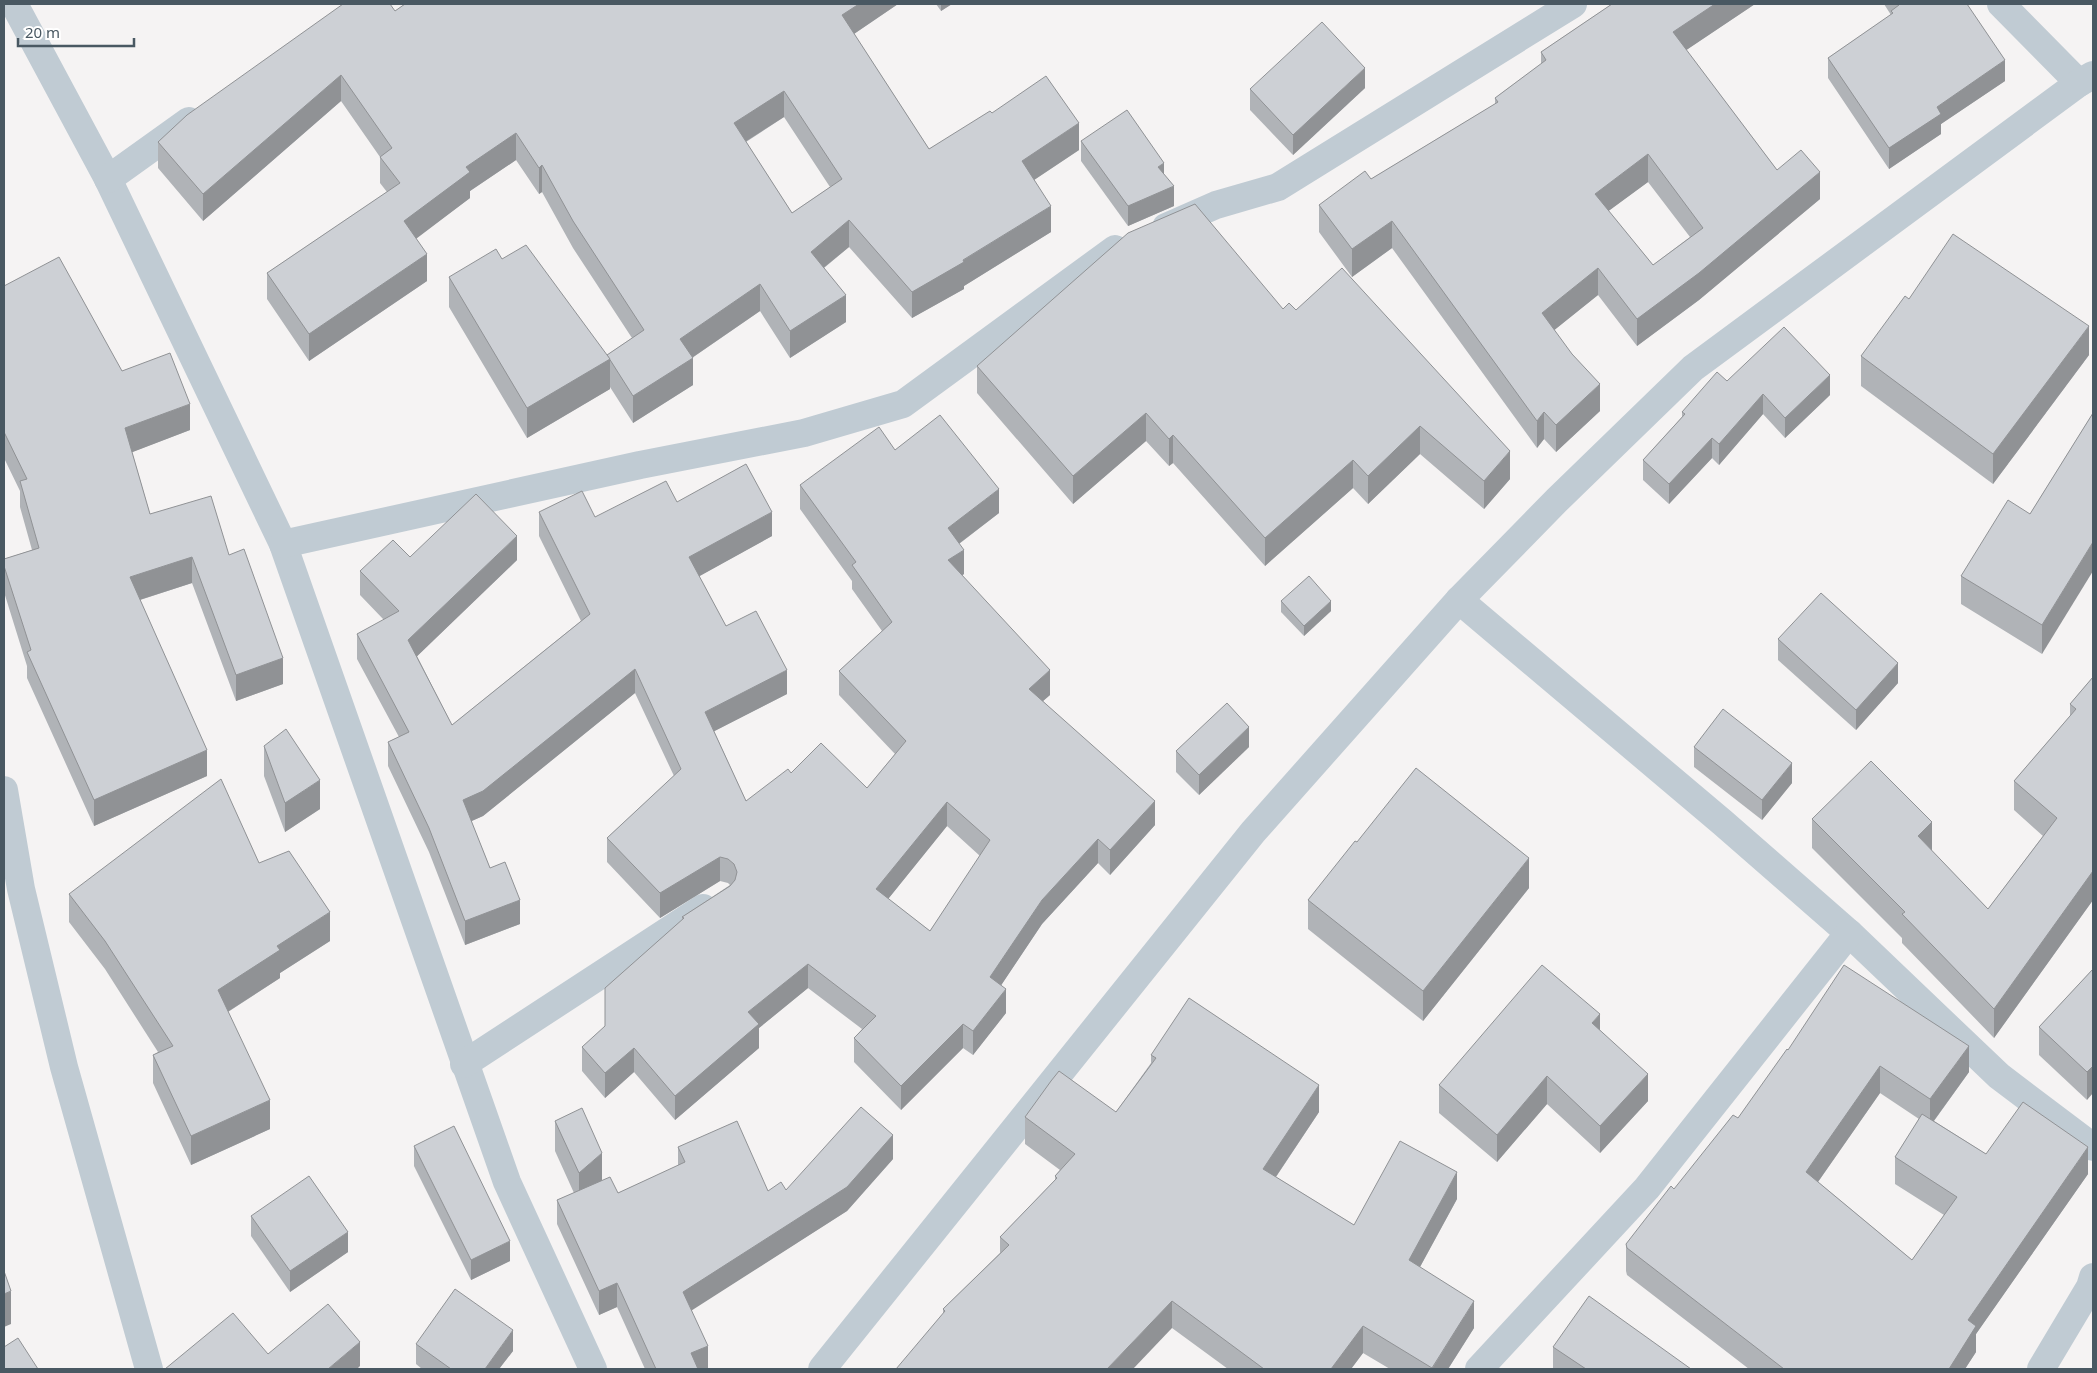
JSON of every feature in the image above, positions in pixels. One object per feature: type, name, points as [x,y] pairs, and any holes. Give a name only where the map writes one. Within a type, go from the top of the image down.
[{"type":"street","points":[[14,4],[108,179],[283,544],[507,1182],[593,1369]]},
{"type":"street","points":[[283,544],[640,464],[804,433],[903,404],[1115,248],[1216,205],[1278,187],[1573,4]]},
{"type":"street","points":[[822,1369],[1253,832],[1459,600],[1557,500],[1693,368],[2086,79],[2001,4]]},
{"type":"street","points":[[108,179],[210,106]]},
{"type":"street","points":[[1459,600],[1849,933],[1999,1076],[2093,1147]]},
{"type":"street","points":[[4,790],[12,893],[64,1068],[149,1369]]},
{"type":"street","points":[[464,1064],[721,897]]},
{"type":"street","points":[[1479,1369],[1647,1188],[1849,933]]},
{"type":"street","points":[[2041,1369],[2090,1287],[2093,1277]]},
{"type":"building","points":[[343,4],[390,4],[395,11],[405,4],[859,4],[842,15],[929,149],[990,111],[992,113],[1046,76],[1079,123],[1022,161],[1051,206],[963,260],[964,262],[912,292],[849,220],[811,252],[846,295],[790,331],[760,284],[680,339],[693,358],[633,396],[607,355],[644,330],[573,221],[542,165],[539,168],[516,133],[466,167],[470,172],[404,221],[427,254],[309,334],[267,273],[400,183],[380,157],[392,148],[341,75],[203,194],[158,142],[187,115]],"holes":[[[784,91],[842,179],[792,213],[734,123]]]},
{"type":"building","points":[[1612,4],[1715,4],[1673,32],[1777,170],[1801,150],[1820,172],[1699,273],[1637,319],[1598,268],[1542,313],[1572,354],[1600,384],[1556,425],[1544,412],[1537,421],[1392,221],[1352,249],[1319,205],[1365,171],[1371,179],[1498,102],[1495,98],[1546,60],[1541,52]],"holes":[[[1648,154],[1703,228],[1653,265],[1595,194]]]},
{"type":"building","points":[[1898,4],[1967,4],[2005,60],[1937,107],[1941,114],[1889,148],[1828,58],[1893,13],[1891,11]]},
{"type":"building","points":[[1322,22],[1365,68],[1293,135],[1250,89]]},
{"type":"building","points":[[1127,110],[1164,163],[1158,167],[1174,186],[1128,206],[1081,141]]},
{"type":"building","points":[[1195,204],[1283,309],[1289,303],[1296,310],[1342,268],[1510,451],[1484,481],[1420,426],[1368,476],[1353,460],[1265,538],[1173,435],[1169,439],[1146,413],[1073,476],[977,366],[1128,233]]},
{"type":"building","points":[[1953,234],[2089,326],[1993,454],[1861,356],[1905,296],[1909,299]]},
{"type":"building","points":[[526,245],[610,359],[527,408],[449,277],[496,249],[502,259]]},
{"type":"building","points":[[59,257],[122,371],[170,353],[190,404],[125,428],[150,514],[211,496],[229,555],[244,549],[283,658],[236,675],[192,557],[130,577],[207,750],[94,800],[27,652],[31,650],[4,566],[4,559],[39,548],[20,481],[27,479],[4,432],[4,286]]},
{"type":"building","points":[[1784,327],[1830,375],[1785,418],[1763,394],[1719,444],[1712,438],[1669,484],[1643,460],[1685,414],[1682,412],[1717,372],[1727,381]]},
{"type":"building","points":[[2093,413],[2093,542],[2042,625],[1961,576],[2008,500],[2030,514]]},
{"type":"building","points":[[940,415],[999,489],[948,528],[964,550],[948,560],[1050,670],[1029,689],[1155,801],[1110,850],[1098,839],[1042,900],[990,977],[1006,989],[973,1031],[963,1024],[901,1086],[854,1038],[876,1016],[808,964],[748,1012],[759,1024],[675,1096],[634,1048],[605,1073],[582,1047],[605,1026],[605,988],[684,918],[682,917],[730,886],[735,880],[737,872],[734,864],[728,859],[720,857],[660,893],[607,838],[681,769],[635,669],[483,791],[463,800],[490,868],[505,862],[520,900],[465,921],[429,828],[388,742],[409,732],[357,634],[399,611],[360,571],[393,540],[410,557],[476,494],[517,536],[408,640],[452,725],[590,614],[539,512],[582,491],[595,517],[666,481],[677,502],[746,464],[772,512],[689,557],[726,626],[756,611],[787,670],[705,712],[746,801],[788,769],[791,773],[821,743],[867,788],[906,741],[839,671],[892,622],[852,565],[856,562],[800,485],[879,427],[895,450]],"holes":[[[947,802],[990,840],[930,931],[876,889]]]},
{"type":"building","points":[[1309,576],[1331,601],[1304,626],[1281,601]]},
{"type":"building","points":[[1821,593],[1898,663],[1856,710],[1778,639]]},
{"type":"building","points":[[2093,677],[2093,871],[1994,1009],[1902,914],[1905,912],[1812,819],[1871,761],[1932,822],[1918,836],[1988,909],[2057,818],[2014,781],[2076,709],[2070,704]]},
{"type":"building","points":[[1227,703],[1249,727],[1199,775],[1176,751]]},
{"type":"building","points":[[1723,709],[1792,763],[1762,800],[1694,747]]},
{"type":"building","points":[[286,729],[320,780],[285,803],[264,746]]},
{"type":"building","points":[[1416,768],[1529,858],[1423,991],[1308,900]]},
{"type":"building","points":[[221,779],[259,863],[289,851],[330,912],[277,946],[280,950],[218,990],[270,1100],[191,1136],[153,1055],[173,1046],[105,941],[69,894]]},
{"type":"building","points":[[1542,965],[1600,1014],[1592,1023],[1648,1074],[1600,1126],[1547,1076],[1497,1135],[1439,1085]]},
{"type":"building","points":[[1844,965],[1969,1046],[1930,1099],[1880,1066],[1806,1172],[1912,1260],[1957,1197],[1895,1157],[1922,1114],[1986,1154],[2023,1102],[2088,1147],[1968,1320],[1976,1326],[1949,1369],[1784,1369],[1627,1248],[1626,1244],[1671,1186],[1674,1189],[1733,1115],[1738,1118],[1788,1050]]},
{"type":"building","points":[[2093,969],[2093,1066],[2087,1072],[2039,1027]]},
{"type":"building","points":[[1189,998],[1319,1085],[1263,1169],[1354,1225],[1400,1141],[1457,1172],[1409,1260],[1474,1301],[1432,1368],[1363,1326],[1331,1369],[1264,1369],[1172,1301],[1107,1369],[896,1369],[945,1311],[943,1309],[1009,1245],[1000,1237],[1057,1178],[1055,1176],[1075,1154],[1025,1117],[1051,1081],[1059,1071],[1116,1112],[1156,1058],[1151,1055]]},
{"type":"building","points":[[861,1107],[893,1135],[847,1187],[683,1292],[708,1346],[691,1353],[698,1369],[656,1369],[617,1283],[599,1291],[557,1200],[610,1177],[618,1193],[685,1162],[678,1147],[737,1121],[768,1191],[781,1182],[786,1190]]},
{"type":"building","points":[[582,1108],[602,1153],[579,1173],[555,1121]]},
{"type":"building","points":[[454,1126],[510,1241],[471,1260],[414,1146]]},
{"type":"building","points":[[309,1176],[348,1232],[290,1271],[251,1216]]},
{"type":"building","points":[[4,1271],[11,1291],[4,1294]]},
{"type":"building","points":[[455,1289],[513,1330],[485,1369],[451,1369],[416,1344]]},
{"type":"building","points":[[1589,1296],[1691,1369],[1586,1369],[1553,1347]]},
{"type":"building","points":[[328,1304],[360,1342],[328,1369],[165,1369],[233,1313],[268,1354]]},
{"type":"building","points":[[18,1338],[38,1369],[4,1369],[4,1347]]}]
